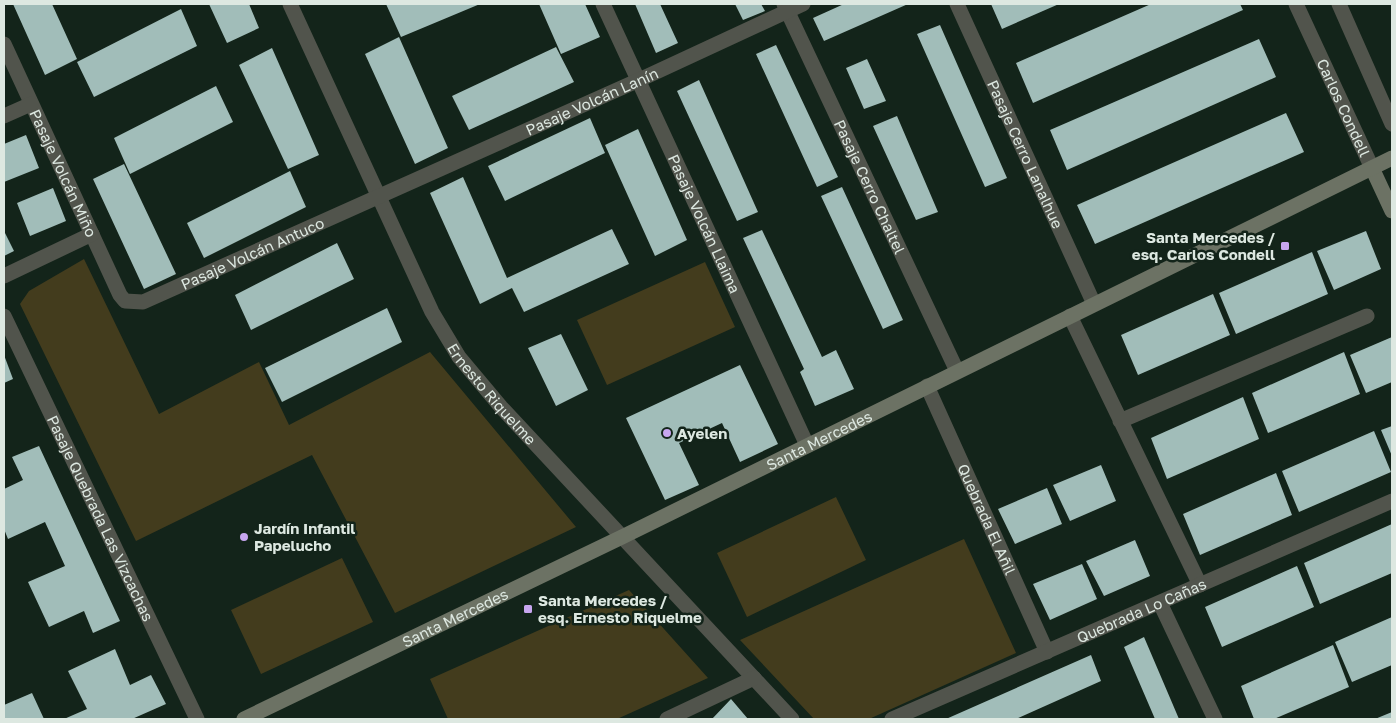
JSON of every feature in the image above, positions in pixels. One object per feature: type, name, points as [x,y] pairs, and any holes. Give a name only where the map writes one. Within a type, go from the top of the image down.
[{"type":"street","name":"Ernesto Riquelme","points":[[290,4],[432,312],[459,357],[501,407],[792,719]]},
{"type":"street","name":"Pasaje Volcán Llaima","points":[[603,4],[807,445]]},
{"type":"street","name":"Pasaje Volcán Lanín","points":[[380,196],[638,80],[786,7],[803,4]]},
{"type":"street","name":"Pasaje Cerro Lanalhue","points":[[957,4],[1094,304]]},
{"type":"street","name":"Carlos Condell","points":[[1296,4],[1392,211]]},
{"type":"street","points":[[1339,4],[1392,124]]},
{"type":"street","name":"Pasaje Cerro Chaltel","points":[[786,7],[957,371]]},
{"type":"street","name":"Pasaje Volcán Miño","points":[[4,44],[120,295],[125,301]]},
{"type":"street","points":[[4,116],[31,104]]},
{"type":"street","name":"Santa Mercedes","points":[[244,719],[622,537],[1392,158]]},
{"type":"street","name":"Pasaje Volcán Antuco","points":[[125,301],[143,302],[380,196]]},
{"type":"street","points":[[4,276],[92,234]]},
{"type":"street","name":"Pasaje Quebrada Las Vizcachas","points":[[4,316],[197,719]]},
{"type":"street","points":[[1070,316],[1200,585]]},
{"type":"street","points":[[1120,420],[1367,316]]},
{"type":"street","name":"Quebrada El Añil","points":[[927,386],[1047,652]]},
{"type":"street","name":"Quebrada Lo Cañas","points":[[892,719],[1392,501]]},
{"type":"street","points":[[1160,603],[1215,719]]},
{"type":"street","points":[[667,719],[754,678]]},
{"type":"shaded area","points":[[84,259],[159,414],[259,362],[289,425],[430,352],[576,527],[395,613],[312,455],[136,541],[20,304],[29,291]]},
{"type":"shaded area","points":[[705,262],[735,327],[607,385],[577,320]]},
{"type":"shaded area","points":[[836,497],[866,560],[747,617],[717,553]]},
{"type":"shaded area","points":[[964,539],[1016,653],[869,719],[814,719],[740,640]]},
{"type":"shaded area","points":[[342,558],[373,622],[261,674],[231,610]]},
{"type":"shaded area","points":[[629,590],[708,678],[617,719],[448,719],[430,679]]},
{"type":"building","points":[[13,4],[52,4],[77,59],[45,75]]},
{"type":"building","points":[[209,4],[249,4],[259,28],[227,43]]},
{"type":"building","points":[[386,4],[480,4],[401,37]]},
{"type":"building","points":[[539,4],[585,4],[600,37],[561,54]]},
{"type":"building","points":[[635,4],[660,4],[678,43],[656,53]]},
{"type":"building","points":[[735,4],[761,4],[765,11],[743,20]]},
{"type":"building","points":[[844,4],[908,4],[824,41],[813,18]]},
{"type":"building","points":[[991,4],[1059,4],[1002,29]]},
{"type":"building","points":[[1151,4],[1240,4],[1243,10],[1033,103],[1016,63]]},
{"type":"building","points":[[181,9],[197,46],[94,97],[77,62]]},
{"type":"building","points":[[940,25],[1007,178],[985,187],[917,34]]},
{"type":"building","points":[[399,37],[448,148],[415,164],[365,54]]},
{"type":"building","points":[[1259,39],[1276,77],[1067,170],[1050,130]]},
{"type":"building","points":[[776,45],[838,177],[817,187],[756,54]]},
{"type":"building","points":[[556,47],[574,82],[469,130],[452,96]]},
{"type":"building","points":[[272,48],[319,155],[288,169],[239,65]]},
{"type":"building","points":[[867,59],[886,101],[864,109],[846,68]]},
{"type":"building","points":[[699,80],[758,212],[737,221],[677,91]]},
{"type":"building","points":[[216,86],[233,122],[130,174],[114,138]]},
{"type":"building","points":[[1286,113],[1304,152],[1095,244],[1077,205]]},
{"type":"building","points":[[897,116],[938,212],[916,220],[873,126]]},
{"type":"building","points":[[590,118],[605,153],[505,201],[488,166]]},
{"type":"building","points":[[638,129],[687,240],[655,256],[605,145]]},
{"type":"building","points":[[26,135],[39,168],[4,182],[4,144]]},
{"type":"building","points":[[124,164],[176,274],[144,289],[93,179]]},
{"type":"building","points":[[290,171],[306,207],[204,258],[187,223]]},
{"type":"building","points":[[463,177],[507,278],[612,229],[629,264],[524,312],[512,288],[480,304],[430,193]]},
{"type":"building","points":[[842,187],[903,320],[883,329],[821,196]]},
{"type":"building","points":[[53,188],[66,221],[30,236],[17,203]]},
{"type":"building","points":[[762,230],[822,357],[836,350],[854,389],[815,406],[800,372],[804,369],[743,238]]},
{"type":"building","points":[[4,231],[14,251],[4,256]]},
{"type":"building","points":[[1366,231],[1381,269],[1334,290],[1317,251]]},
{"type":"building","points":[[337,243],[354,279],[251,330],[235,295]]},
{"type":"building","points":[[1312,252],[1328,294],[1236,334],[1219,293]]},
{"type":"building","points":[[1213,294],[1230,335],[1138,375],[1121,335]]},
{"type":"building","points":[[387,308],[402,342],[282,402],[265,368]]},
{"type":"building","points":[[561,334],[588,390],[556,406],[528,348]]},
{"type":"building","points":[[1392,337],[1392,382],[1366,393],[1350,355]]},
{"type":"building","points":[[1344,352],[1360,394],[1268,433],[1252,393]]},
{"type":"building","points":[[4,355],[13,379],[4,383]]},
{"type":"building","name":"Ayelen","points":[[740,365],[778,444],[740,462],[722,423],[679,443],[699,485],[665,500],[626,418]]},
{"type":"building","points":[[1243,397],[1259,439],[1167,479],[1151,438]]},
{"type":"building","points":[[1392,426],[1392,456],[1381,430]]},
{"type":"building","points":[[1374,431],[1391,472],[1299,512],[1282,471]]},
{"type":"building","points":[[39,446],[120,621],[93,633],[84,611],[49,627],[28,582],[65,566],[45,522],[8,539],[4,529],[4,489],[23,480],[12,457]]},
{"type":"building","points":[[1101,465],[1116,501],[1070,521],[1053,485]]},
{"type":"building","points":[[1276,473],[1292,515],[1200,555],[1183,514]]},
{"type":"building","points":[[1047,488],[1062,524],[1015,544],[998,509]]},
{"type":"building","points":[[1392,524],[1392,573],[1320,604],[1304,563]]},
{"type":"building","points":[[1135,540],[1150,576],[1104,596],[1086,561]]},
{"type":"building","points":[[1082,564],[1097,599],[1050,620],[1033,584]]},
{"type":"building","points":[[1297,566],[1314,607],[1222,647],[1205,607]]},
{"type":"building","points":[[1392,617],[1392,665],[1352,682],[1335,642]]},
{"type":"building","points":[[1144,637],[1179,719],[1155,719],[1124,647]]},
{"type":"building","points":[[1333,645],[1349,687],[1274,719],[1254,719],[1241,686]]},
{"type":"building","points":[[115,649],[130,685],[151,675],[166,704],[132,719],[64,719],[87,709],[68,671]]},
{"type":"building","points":[[1091,655],[1101,681],[1016,719],[946,719]]},
{"type":"building","points":[[32,693],[44,719],[4,719],[4,705]]},
{"type":"building","points":[[731,699],[748,719],[712,719]]},
{"type":"building","points":[[1392,712],[1392,719],[1375,719]]},
{"type":"place","name":"Santa Mercedes / esq. Carlos Condell","points":[[1285,246]]},
{"type":"place","name":"Ayelen","points":[[667,433]]},
{"type":"place","name":"Jardín Infantil Papelucho","points":[[244,537]]},
{"type":"place","name":"Santa Mercedes / esq. Ernesto Riquelme","points":[[528,609]]}]
